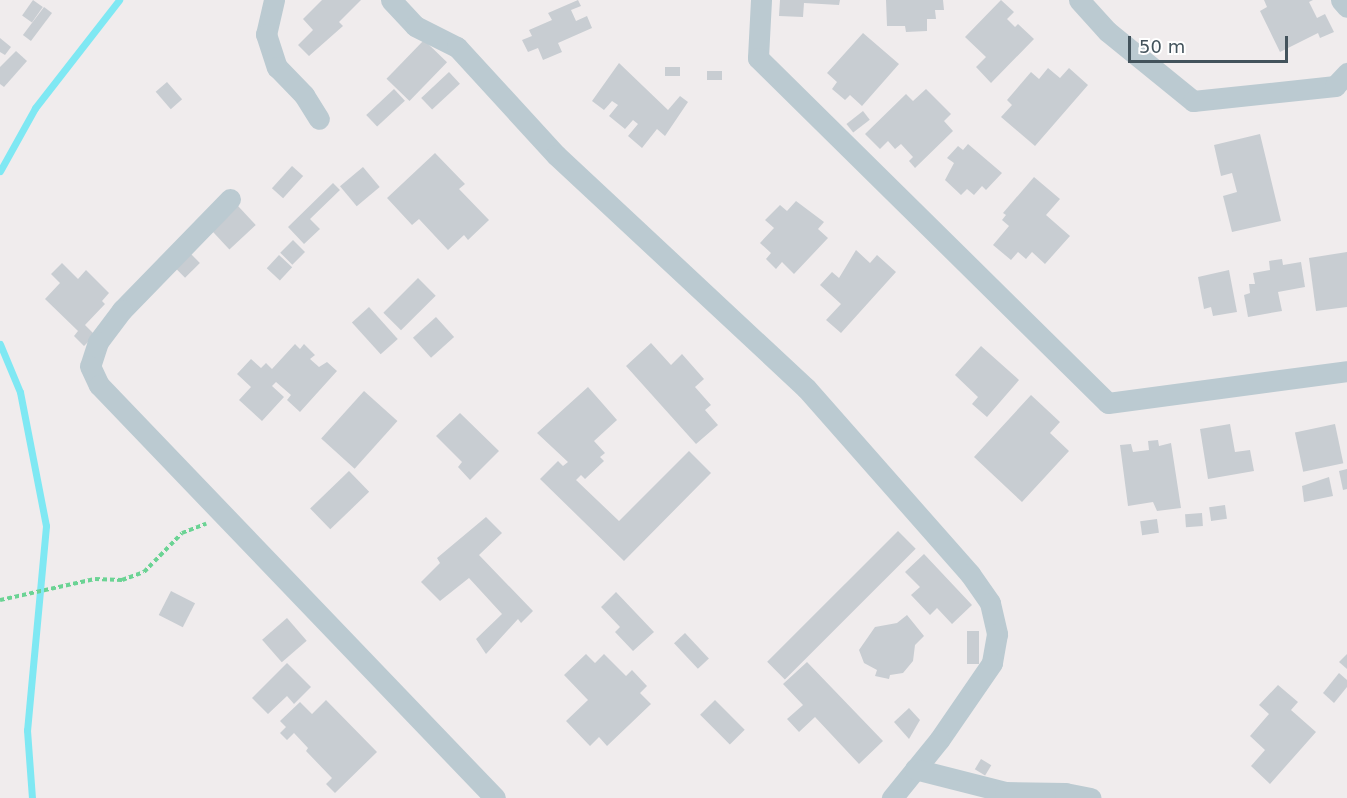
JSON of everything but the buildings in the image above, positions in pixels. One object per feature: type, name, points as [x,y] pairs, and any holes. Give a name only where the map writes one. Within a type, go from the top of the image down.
[{"type":"street","points":[[274,0],[266,34],[277,68],[319,119]]},
{"type":"street","points":[[391,0],[415,26],[457,47],[556,155],[806,388],[985,595],[996,621],[992,663],[892,798]]},
{"type":"street","points":[[761,0],[758,58],[1108,403],[1347,371]]},
{"type":"street","points":[[1079,0],[1107,31],[1192,101],[1335,86],[1347,74]]},
{"type":"street","points":[[1341,0],[1347,7]]},
{"type":"street","points":[[230,200],[122,310],[98,342],[90,366],[99,385],[376,678],[495,798]]},
{"type":"street","points":[[915,769],[1005,792],[1065,793],[1091,798]]},
{"type":"path","points":[[0,600],[95,579],[122,580],[144,572],[182,533],[225,516]]},
{"type":"waterway","points":[[0,171],[35,108],[119,0]]},
{"type":"waterway","points":[[0,344],[20,392],[46,526],[27,730],[32,798]]}]
